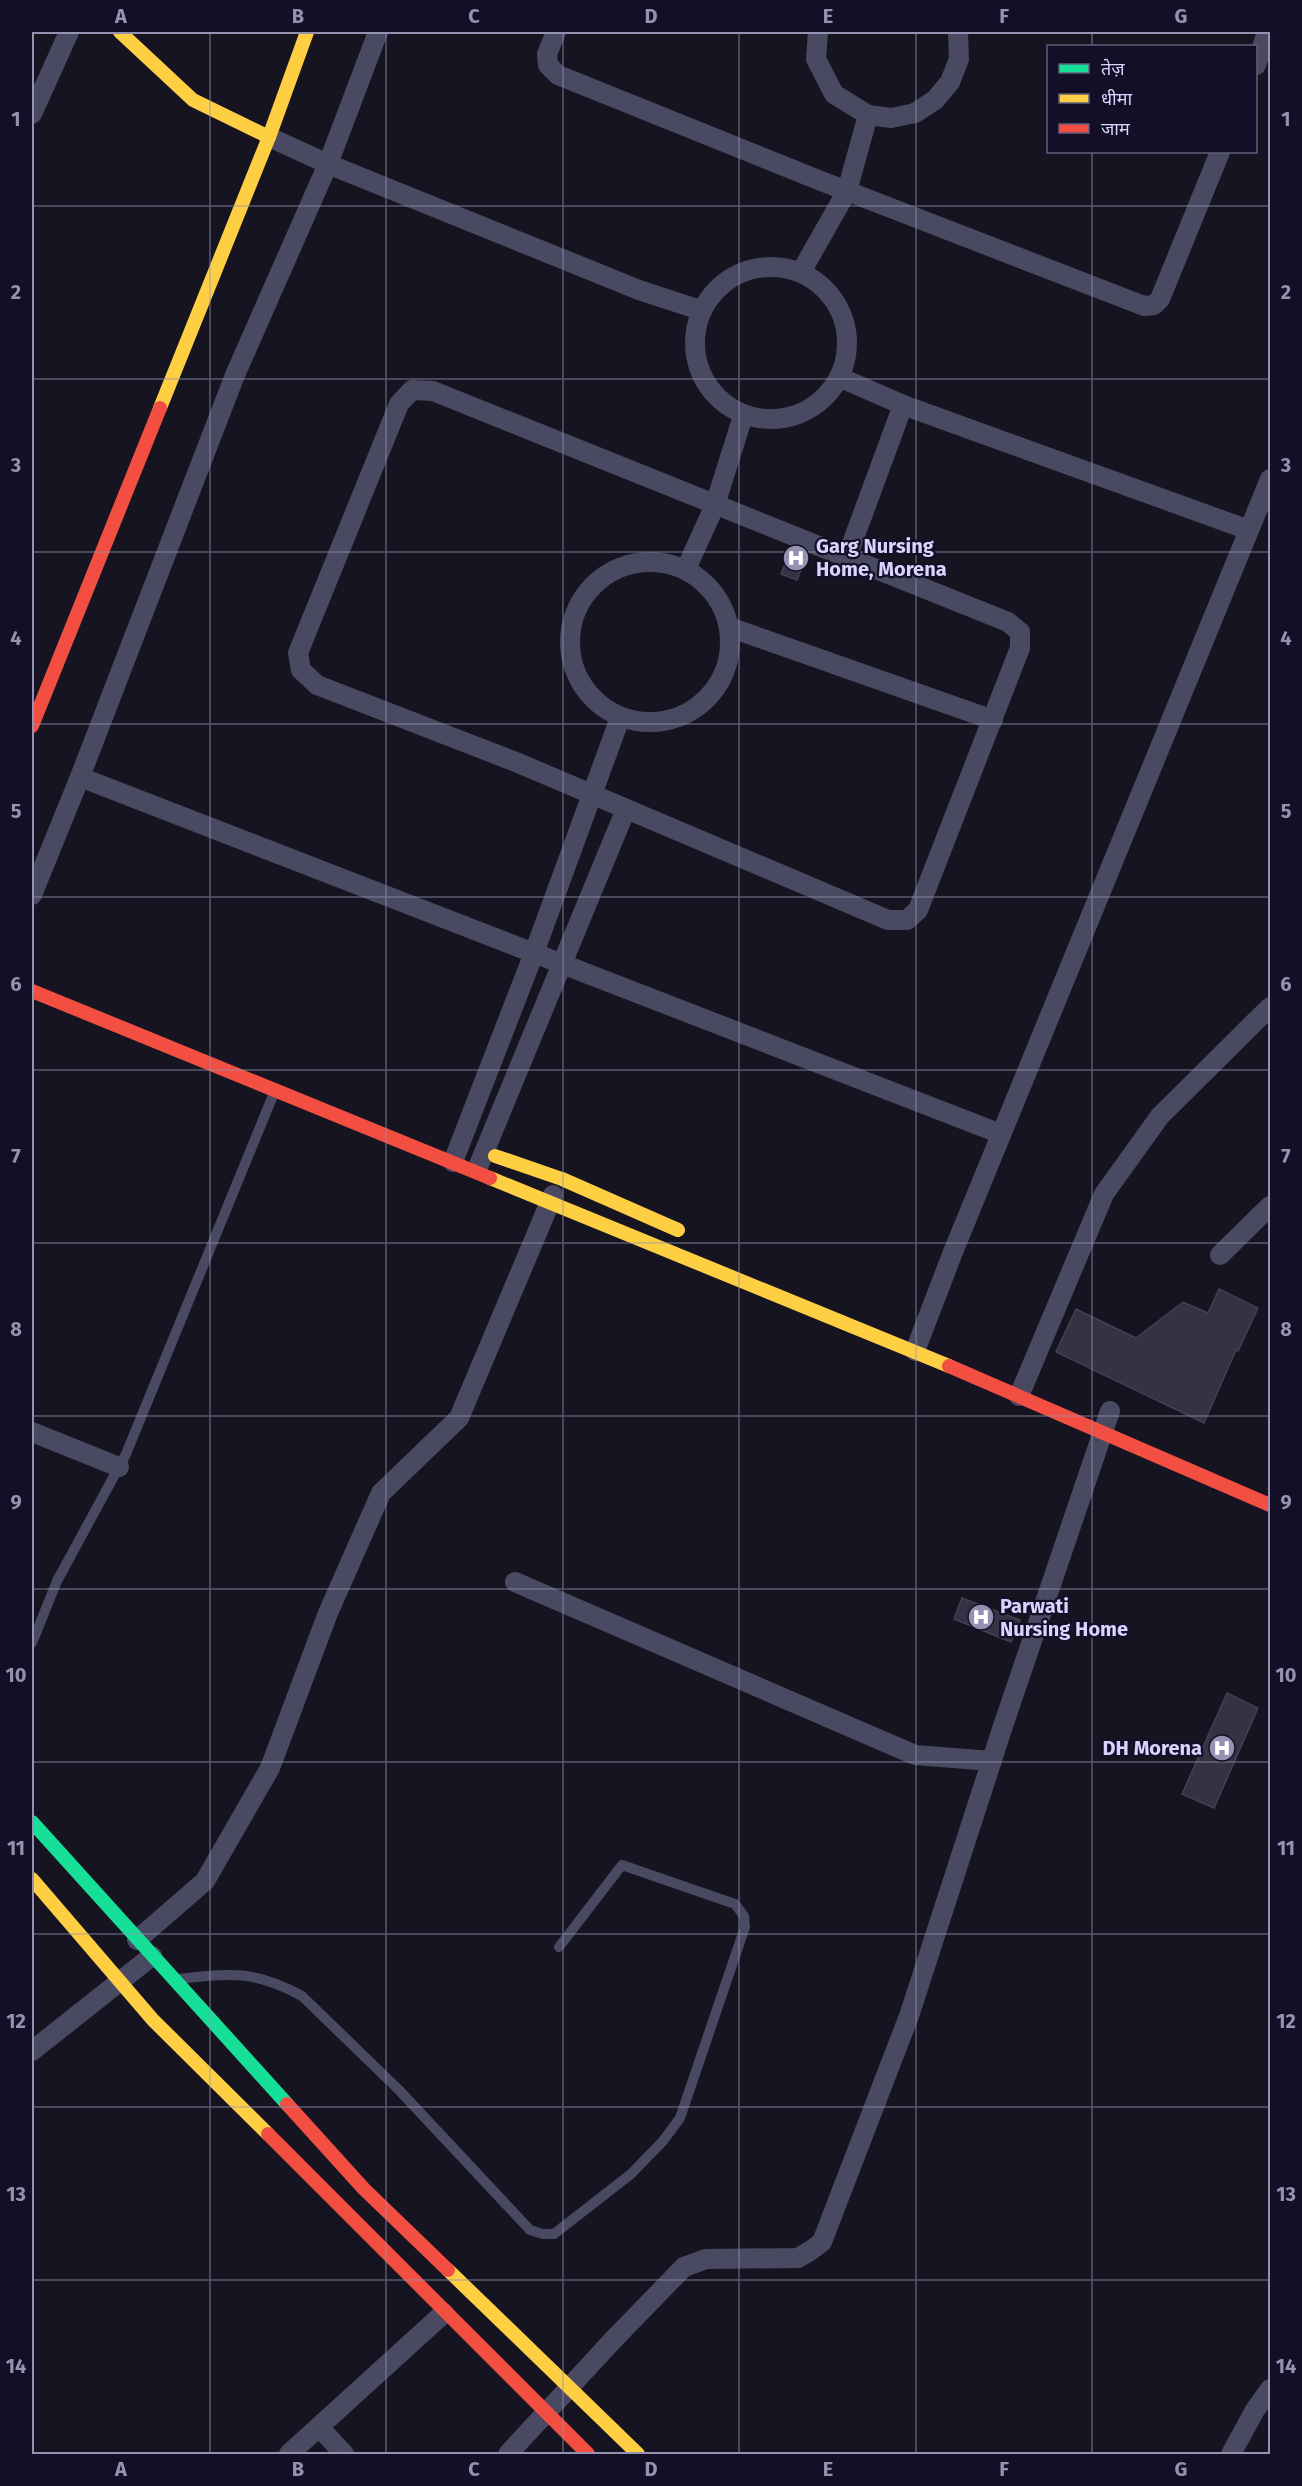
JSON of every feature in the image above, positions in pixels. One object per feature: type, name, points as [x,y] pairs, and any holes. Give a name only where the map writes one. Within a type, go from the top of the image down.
[{"type":"main road","points":[[120,32],[193,100],[269,137]]},
{"type":"main road","points":[[32,726],[269,137],[308,32]]},
{"type":"main road","points":[[32,991],[915,1351],[1270,1505]]},
{"type":"main road","points":[[456,1141],[562,1179],[691,1236]]},
{"type":"main road","points":[[32,1822],[364,2189],[638,2454]]},
{"type":"main road","points":[[32,1879],[153,2020],[444,2313],[533,2397],[588,2454]]},
{"type":"street","points":[[32,114],[69,32]]},
{"type":"street","points":[[32,894],[80,777],[235,375],[328,164],[378,32]]},
{"type":"street","points":[[556,32],[548,54],[548,65],[558,75],[846,191],[1144,306],[1154,305],[1160,298],[1220,153]]},
{"type":"street","points":[[818,32],[816,59],[834,94],[868,115],[891,118],[915,113],[935,100],[950,82],[958,59],[958,32]]},
{"type":"street","points":[[1257,62],[1267,32]]},
{"type":"street","points":[[801,272],[846,191],[868,115]]},
{"type":"street","points":[[269,137],[328,164],[639,290],[700,310]]},
{"type":"street","points":[[734,444],[777,421],[810,411],[835,388],[848,356],[845,321],[829,291],[801,272],[762,266],[725,280],[700,310],[693,352],[710,391],[743,417],[777,421]]},
{"type":"street","points":[[839,377],[903,405],[1249,530]]},
{"type":"street","points":[[412,390],[433,391],[715,505],[1008,622],[1020,632],[1020,648],[993,720],[918,910],[907,920],[888,920],[591,794],[317,685],[301,670],[298,653],[399,404],[412,390]]},
{"type":"street","points":[[847,557],[903,405]]},
{"type":"street","points":[[686,569],[715,505],[743,417]]},
{"type":"street","points":[[915,1351],[1001,1134],[1270,479]]},
{"type":"street","points":[[643,561],[686,569],[713,591],[729,623],[730,658],[715,691],[689,714],[655,724],[620,718],[585,692],[569,652],[575,609],[602,575],[643,561]]},
{"type":"street","points":[[729,627],[993,720]]},
{"type":"street","points":[[453,1162],[456,1141],[534,953],[620,718]]},
{"type":"street","points":[[80,777],[1001,1134]]},
{"type":"street","points":[[477,1171],[483,1151],[626,809]]},
{"type":"street","points":[[1019,1396],[1029,1377],[1104,1194],[1160,1116],[1270,1007]]},
{"type":"street","points":[[137,1940],[205,1881],[270,1768],[328,1614],[381,1493],[459,1418],[550,1202],[562,1179]]},
{"type":"street","points":[[1220,1255],[1270,1206]]},
{"type":"street","points":[[508,2454],[684,2267],[706,2259],[798,2258],[822,2242],[909,2016],[1110,1412]]},
{"type":"street","points":[[32,1432],[119,1467]]},
{"type":"street","points":[[515,1582],[915,1755],[992,1761]]},
{"type":"street","points":[[32,2051],[152,1956]]},
{"type":"street","points":[[289,2454],[444,2313]]},
{"type":"street","points":[[1231,2454],[1255,2410],[1270,2389]]},
{"type":"street","points":[[319,2427],[344,2454]]},
{"type":"lane","points":[[32,1643],[57,1581],[119,1467],[275,1090]]},
{"type":"lane","points":[[175,1980],[243,1974],[261,1977],[302,1996],[399,2090],[530,2230],[543,2234],[554,2234],[631,2174],[663,2141],[680,2118],[745,1927],[744,1917],[735,1904],[622,1865],[559,1947]]},
{"type":"building","points":[[790,551],[806,557],[797,580],[781,574]]},
{"type":"building","points":[[1219,1289],[1258,1308],[1238,1351],[1236,1350],[1204,1423],[1056,1352],[1076,1309],[1136,1338],[1183,1302],[1208,1313]]},
{"type":"building","points":[[962,1598],[1020,1620],[1011,1642],[954,1619]]},
{"type":"building","points":[[1227,1693],[1258,1708],[1214,1808],[1182,1794]]},
{"type":"traffic: fast","points":[[32,1822],[287,2104]]},
{"type":"traffic: slow","points":[[120,32],[193,100],[269,137]]},
{"type":"traffic: slow","points":[[160,408],[269,137],[307,32]]},
{"type":"traffic: slow","points":[[495,1156],[562,1179],[678,1230]]},
{"type":"traffic: slow","points":[[490,1178],[949,1366]]},
{"type":"traffic: slow","points":[[32,1879],[153,2020],[268,2134]]},
{"type":"traffic: slow","points":[[448,2270],[638,2454]]},
{"type":"traffic: jam","points":[[32,726],[160,408]]},
{"type":"traffic: jam","points":[[32,991],[490,1178]]},
{"type":"traffic: jam","points":[[949,1366],[1270,1505]]},
{"type":"traffic: jam","points":[[287,2104],[364,2189],[448,2270]]},
{"type":"traffic: jam","points":[[268,2134],[588,2454]]},
{"type":"place","name":"Garg Nursing Home, Morena","points":[[796,558]]},
{"type":"place","name":"Parwati Nursing Home","points":[[981,1617]]},
{"type":"place","name":"DH Morena","points":[[1222,1748]]}]
